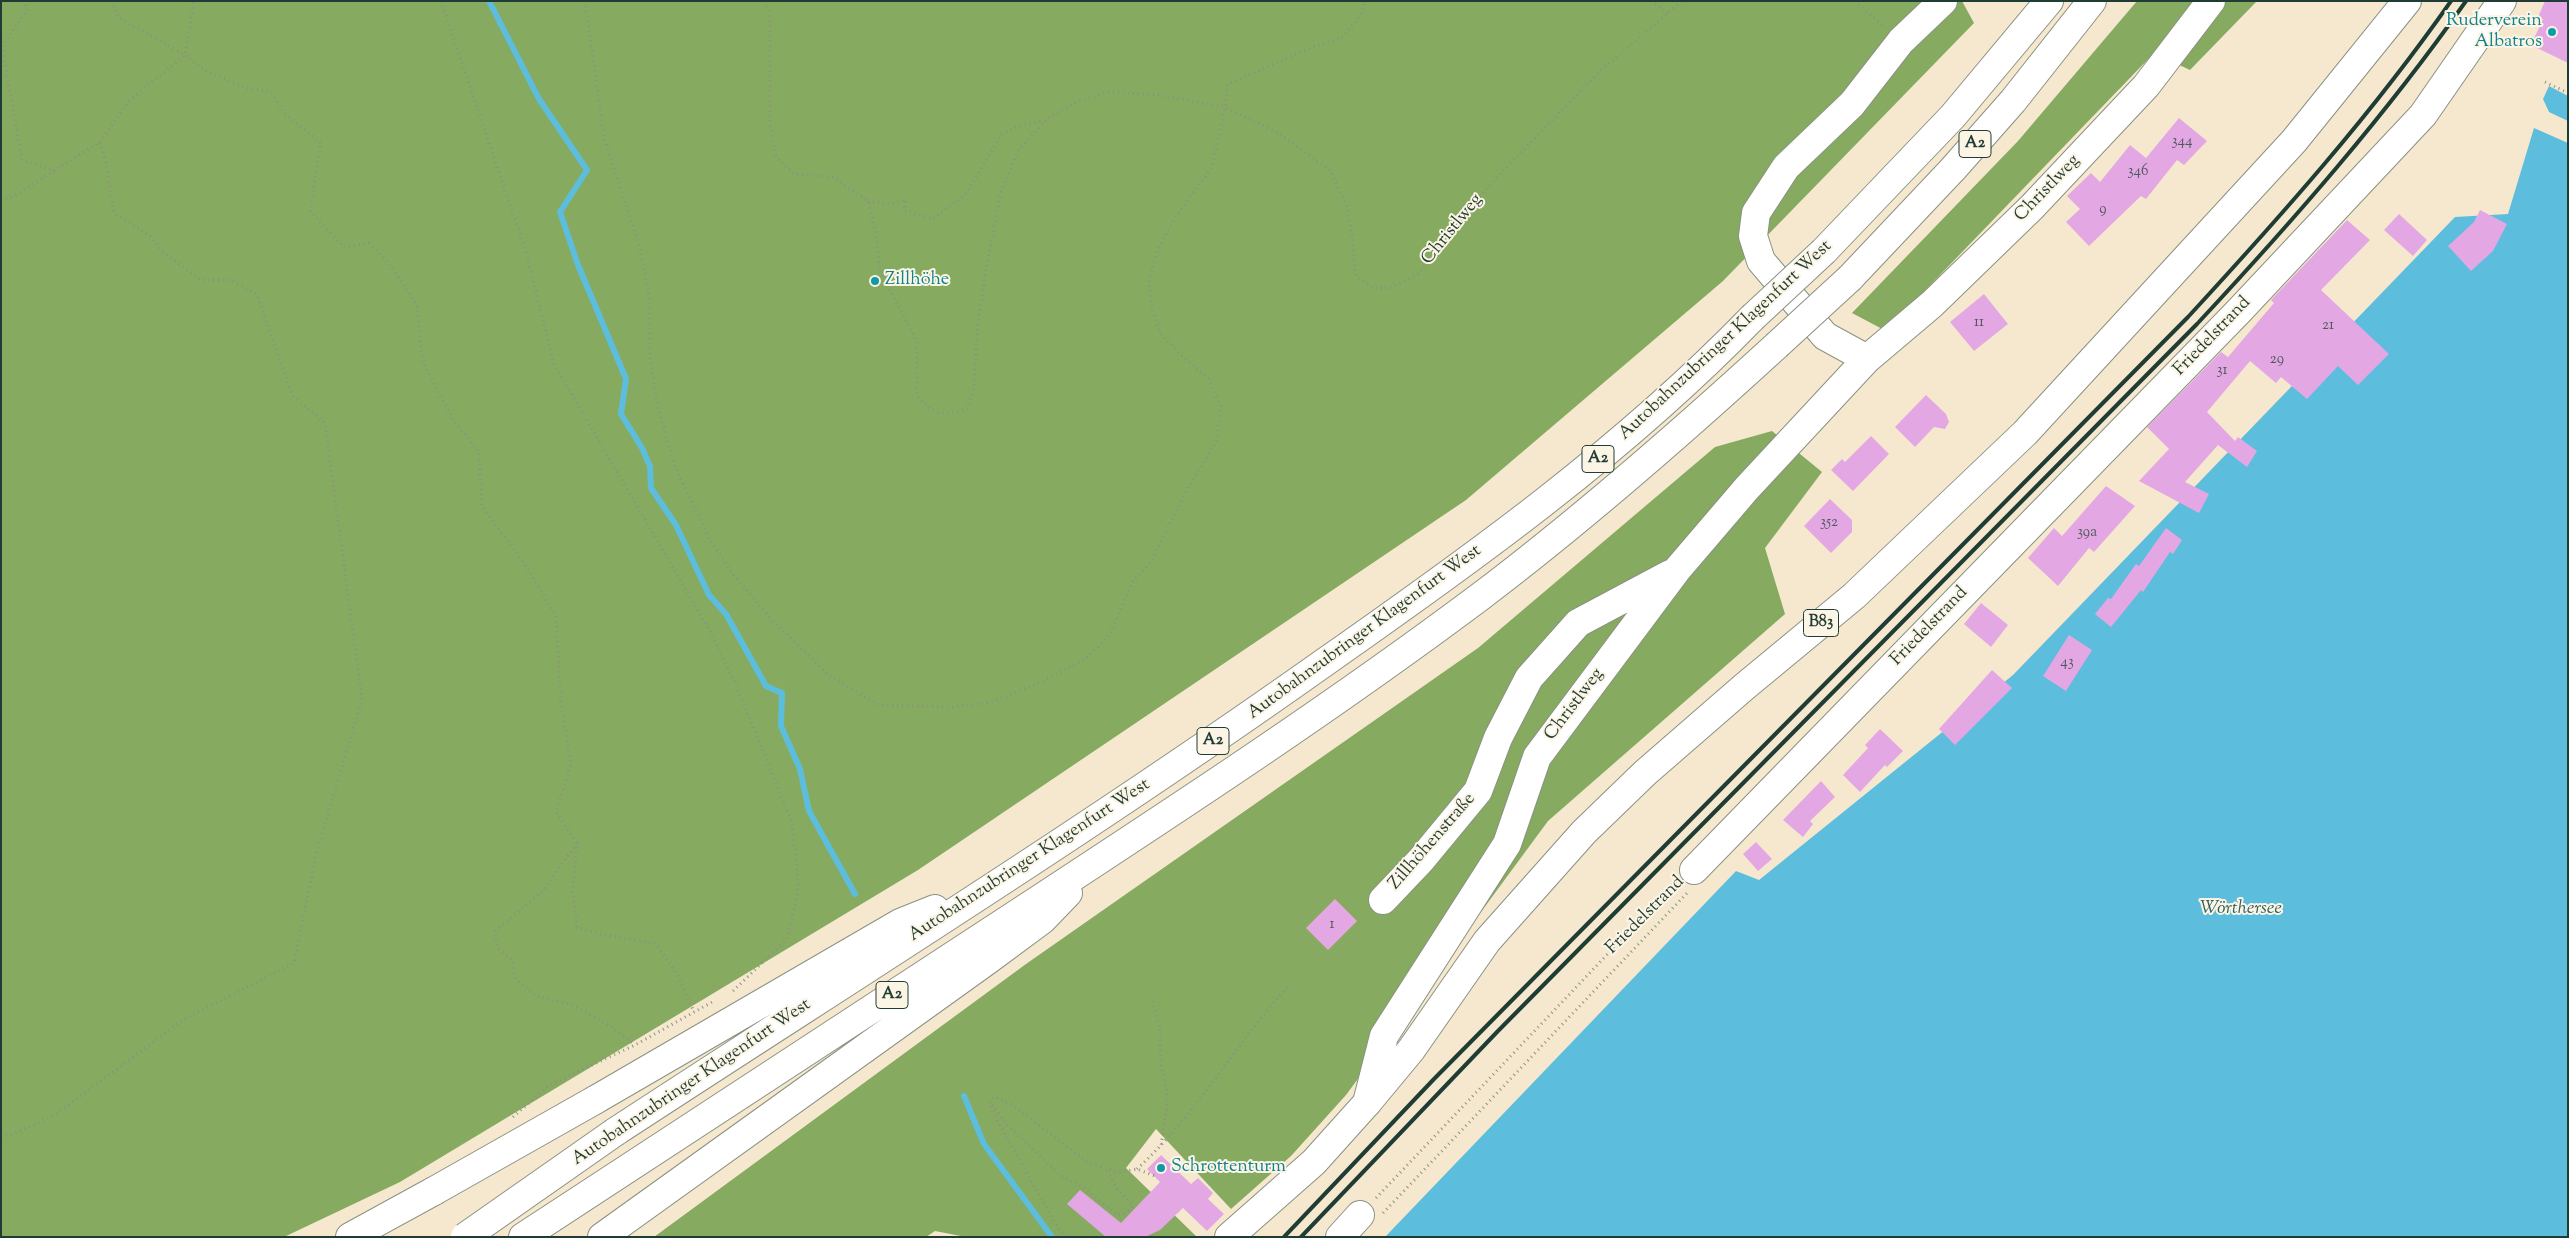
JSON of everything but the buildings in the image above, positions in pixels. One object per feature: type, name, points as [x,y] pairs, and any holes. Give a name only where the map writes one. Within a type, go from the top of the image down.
[{"type":"main road","points":[[1867,359],[1825,336],[1761,261],[1753,236],[1756,212],[1786,167],[1852,104],[1900,41],[1943,1]]},
{"type":"main road","name":"Autobahnzubringer Klagenfurt West","points":[[465,1237],[615,1132],[1225,733],[1439,582],[1600,457],[1728,343],[1824,251],[1954,116],[2049,1]]},
{"type":"main road","name":"Autobahnzubringer Klagenfurt West","points":[[524,1237],[685,1129],[1180,808],[1356,687],[1482,595],[1560,534],[1686,428],[1850,278],[1953,169],[2013,101],[2092,1]]},
{"type":"main road","name":"Christlweg","points":[[1367,1103],[1384,1036],[1507,844],[1537,757],[1676,571],[1747,488],[1867,359],[1932,304],[2032,206],[2146,86],[2211,1]]},
{"type":"main road","name":"B83","points":[[1229,1237],[1314,1162],[1367,1103],[1411,1050],[1487,941],[1578,839],[1645,773],[1730,699],[1854,596],[2025,433],[2294,141],[2407,1]]},
{"type":"main road","name":"Friedelstrand","points":[[1694,870],[2238,312],[2416,122],[2502,1]]},
{"type":"main road","name":"Zillhöhenstraße","points":[[1383,900],[1421,860],[1478,791],[1498,738],[1529,678],[1578,623],[1676,571]]},
{"type":"main road","points":[[602,1237],[1042,920],[1098,860]]},
{"type":"main road","points":[[350,1237],[594,1100],[900,923],[990,887]]},
{"type":"main road","points":[[1340,1237],[1360,1215]]},
{"type":"path","points":[[22,1],[28,9],[2,46],[22,160],[55,171]]},
{"type":"path","points":[[112,1],[119,18],[185,56],[207,72],[248,88],[271,92],[284,113],[321,143],[310,211],[344,247],[369,244],[388,262],[416,305],[422,361],[454,421],[478,452],[482,506],[529,571],[556,616],[561,704],[571,764],[556,812],[577,843],[573,891],[577,927],[592,933],[625,937],[656,944],[678,976],[694,1012]]},
{"type":"path","points":[[1,199],[14,196],[100,142],[128,102],[185,56],[194,1]]},
{"type":"path","points":[[441,1],[526,252],[554,364],[711,634],[736,686],[791,820],[796,853],[798,891],[787,939],[734,990],[726,995]]},
{"type":"path","points":[[585,1],[604,137],[640,248],[650,300],[650,358],[657,404],[675,467],[710,540],[732,573],[772,620],[830,676],[879,705],[952,707],[991,702],[1037,684],[1085,659],[1110,635],[1132,582],[1149,565],[1188,488],[1216,442],[1221,406],[1208,378],[1181,355],[1160,333],[1152,308],[1149,282],[1158,249],[1174,219],[1212,167],[1228,84],[1303,51],[1341,38],[1357,20],[1367,1]]},
{"type":"path","points":[[766,1],[770,18],[770,124],[776,157],[794,174],[834,177],[868,202],[889,204],[906,200],[904,210],[932,219],[965,195],[1002,134],[1017,127],[1047,119]]},
{"type":"path","points":[[1651,1],[1668,14]]},
{"type":"path","name":"Christlweg","points":[[868,202],[876,233],[880,272],[917,341],[917,396],[928,409],[952,415],[968,408],[974,388],[977,331],[985,274],[1000,195],[1018,151],[1047,119],[1074,103],[1108,92],[1158,95],[1225,107],[1280,134],[1330,170],[1347,207],[1355,274],[1372,288],[1388,288],[1419,274],[1448,232],[1503,170],[1598,73],[1682,1]]},
{"type":"path","points":[[1855,1],[1900,41]]},
{"type":"path","points":[[2545,82],[2568,93]]},
{"type":"path","points":[[1,1136],[11,1135],[57,1114],[184,1019],[294,963],[317,852],[362,699],[325,423],[292,395],[257,295],[231,280],[201,280],[163,252],[150,236],[114,213],[105,157],[100,142]]},
{"type":"path","points":[[577,843],[544,891],[495,931],[497,947],[512,960],[516,979],[536,996],[573,1005],[612,1027],[634,1045]]},
{"type":"path","points":[[1360,1215],[1382,1213],[1691,888],[1694,870]]},
{"type":"path","name":"Friedelstrand","points":[[1360,1215],[1671,886],[1694,870]]},
{"type":"path","points":[[990,1103],[994,1097],[1013,1106],[1088,1163],[1120,1172],[1136,1169],[1161,1147],[1197,1104],[1259,1018],[1289,985]]},
{"type":"path","points":[[506,1124],[550,1085],[634,1045],[718,999]]},
{"type":"path","points":[[1152,1001],[1160,1029],[1162,1064],[1168,1096],[1161,1147]]},
{"type":"path","points":[[990,1103],[1007,1125],[1061,1176],[1083,1187],[1117,1215],[1126,1213],[1133,1206],[1117,1189],[1105,1168]]},
{"type":"path","points":[[990,1103],[993,1113],[1007,1139],[1058,1228],[1066,1237]]},
{"type":"path","points":[[1136,1169],[1154,1176]]},
{"type":"green space","points":[[1,1],[1962,1],[1974,23],[1723,281],[1466,500],[918,870],[400,1182],[284,1237],[1,1237]]},
{"type":"green space","points":[[2137,1],[2257,1],[2190,70],[2154,53],[1886,331],[1852,313],[2018,141]]},
{"type":"green space","points":[[1772,431],[1822,472],[1765,548],[1785,614],[1548,821],[1346,1095],[1291,1156],[1231,1209],[1156,1129],[1126,1168],[1197,1237],[966,1237],[935,1231],[926,1237],[654,1237],[1026,964],[1478,648],[1715,447]]},
{"type":"water","points":[[2549,86],[2568,96],[2568,121],[2549,112],[2543,99]]},
{"type":"water","name":"Wörthersee","points":[[2534,128],[2568,143],[2568,1237],[1385,1237],[1736,871],[1759,880],[2013,675],[2455,217],[2508,214]]},
{"type":"waterway","points":[[489,1],[539,99],[587,170],[560,212],[578,265],[626,379],[621,414],[642,448],[650,466],[651,488],[676,525],[709,595],[726,614],[766,686],[782,693],[781,726],[800,769],[809,811],[855,894]]},
{"type":"waterway","points":[[964,1096],[984,1144],[1052,1237]]},
{"type":"railway","points":[[1284,1237],[1434,1079],[2188,317],[2325,164],[2390,84],[2451,1]]},
{"type":"railway","points":[[1301,1237],[1497,1032],[2197,324],[2303,207],[2371,127],[2466,1]]},
{"type":"place","name":"Ruderverein Albatros","points":[[2552,32]]},
{"type":"place","name":"Zillhöhe","points":[[875,281]]},
{"type":"place","name":"Schrottenturm","points":[[1161,1168]]}]
